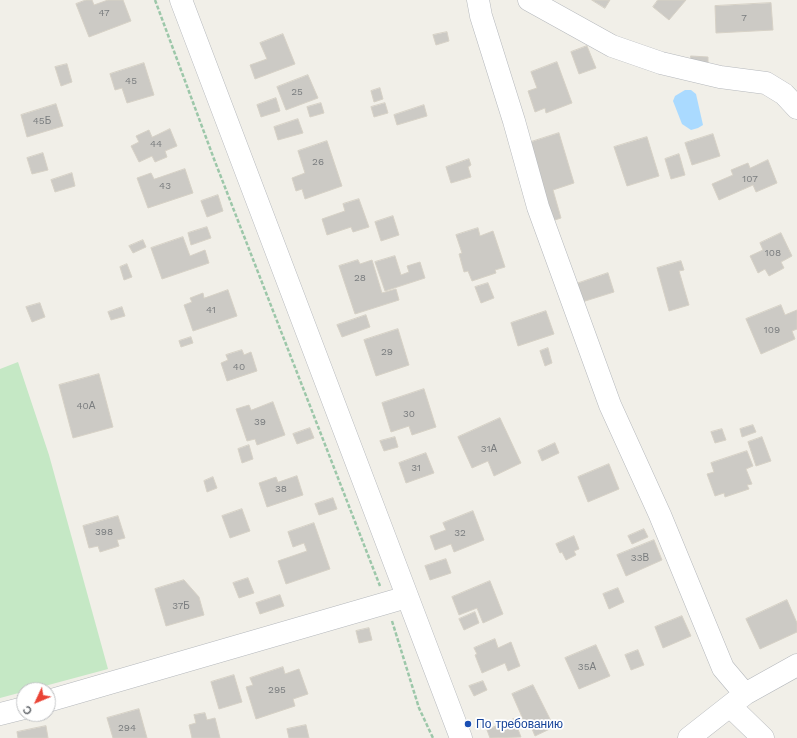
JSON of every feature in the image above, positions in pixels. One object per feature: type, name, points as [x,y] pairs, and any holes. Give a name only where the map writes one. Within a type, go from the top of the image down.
[{"type":"street","points":[[181,0],[397,600],[461,738]]},
{"type":"street","points":[[478,0],[481,16],[514,121],[538,207],[610,405],[660,515],[738,700],[763,738]]},
{"type":"street","points":[[529,0],[612,46],[660,64],[720,77],[766,83],[784,94],[797,108]]},
{"type":"street","points":[[56,699],[397,600]]},
{"type":"street","points":[[689,738],[738,700],[797,665]]},
{"type":"street","points":[[0,714],[16,710]]},
{"type":"path","points":[[155,0],[217,166],[397,600],[419,708],[433,738]]},
{"type":"green space","points":[[18,362],[49,455],[108,669],[56,683],[16,682],[16,694],[0,698],[0,369]]},
{"type":"water","points":[[685,90],[691,90],[696,94],[703,125],[691,130],[682,124],[673,101],[675,96]]},
{"type":"building","points":[[86,0],[92,0],[94,5],[108,0],[123,0],[131,21],[89,37],[76,4]]},
{"type":"building","points":[[592,0],[610,0],[605,8]]},
{"type":"building","points":[[658,0],[686,0],[669,20],[653,7]]},
{"type":"building","points":[[771,3],[773,30],[716,33],[715,6]]},
{"type":"building","points":[[447,32],[449,41],[436,45],[433,35]]},
{"type":"building","points":[[283,34],[295,64],[255,79],[250,65],[267,59],[260,43]]},
{"type":"building","points":[[587,46],[596,68],[579,74],[571,52]]},
{"type":"building","points":[[691,56],[708,57],[708,66],[691,65]]},
{"type":"building","points":[[557,62],[572,103],[546,113],[545,108],[535,112],[528,91],[537,88],[531,72]]},
{"type":"building","points":[[144,63],[154,95],[127,103],[122,88],[115,90],[110,74]]},
{"type":"building","points":[[67,64],[72,82],[61,86],[55,67]]},
{"type":"building","points":[[308,75],[318,98],[286,110],[277,87]]},
{"type":"building","points":[[380,88],[383,99],[374,102],[371,91]]},
{"type":"building","points":[[276,98],[280,111],[261,117],[257,105]]},
{"type":"building","points":[[321,103],[324,113],[310,117],[307,107]]},
{"type":"building","points":[[385,103],[388,113],[374,117],[371,107]]},
{"type":"building","points":[[56,104],[63,126],[27,137],[21,115]]},
{"type":"building","points":[[424,105],[427,116],[397,125],[394,115]]},
{"type":"building","points":[[298,119],[303,133],[278,140],[274,127]]},
{"type":"building","points":[[170,129],[177,146],[165,151],[167,157],[155,162],[152,156],[139,162],[131,146],[139,142],[136,136],[149,130],[152,137]]},
{"type":"building","points":[[559,133],[574,183],[553,190],[561,218],[552,221],[528,143]]},
{"type":"building","points":[[713,134],[720,156],[692,165],[685,143]]},
{"type":"building","points":[[647,137],[659,176],[627,186],[614,147]]},
{"type":"building","points":[[327,141],[342,186],[305,199],[302,189],[296,191],[292,178],[305,173],[298,151]]},
{"type":"building","points":[[43,153],[48,170],[32,174],[27,158]]},
{"type":"building","points":[[679,154],[685,175],[671,179],[665,159]]},
{"type":"building","points":[[469,159],[471,165],[468,167],[471,177],[451,183],[446,167]]},
{"type":"building","points":[[768,160],[777,183],[756,192],[753,185],[719,200],[712,184],[733,175],[731,170],[748,163],[750,168]]},
{"type":"building","points":[[185,169],[193,193],[148,208],[137,178],[151,173],[154,179]]},
{"type":"building","points":[[72,173],[75,186],[55,192],[51,180]]},
{"type":"building","points":[[218,195],[223,211],[207,217],[201,201]]},
{"type":"building","points":[[359,199],[369,227],[353,232],[351,227],[327,235],[322,219],[345,211],[343,204]]},
{"type":"building","points":[[393,216],[399,235],[381,241],[375,222]]},
{"type":"building","points":[[207,227],[211,238],[191,245],[188,233]]},
{"type":"building","points":[[478,228],[480,236],[493,231],[505,267],[495,270],[496,273],[472,281],[468,271],[464,272],[459,254],[462,253],[456,235]]},
{"type":"building","points":[[781,233],[792,256],[781,262],[784,268],[769,276],[765,269],[758,273],[750,256],[763,250],[760,243]]},
{"type":"building","points":[[183,237],[190,256],[205,250],[209,263],[162,279],[151,248]]},
{"type":"building","points":[[143,240],[146,247],[133,253],[129,246]]},
{"type":"building","points":[[395,256],[401,275],[409,272],[407,266],[420,262],[425,278],[385,291],[375,262]]},
{"type":"building","points":[[358,260],[360,264],[372,260],[382,293],[396,289],[399,300],[355,314],[339,266]]},
{"type":"building","points":[[681,261],[684,270],[679,271],[689,305],[669,311],[657,268]]},
{"type":"building","points":[[127,264],[132,277],[124,280],[120,267]]},
{"type":"building","points":[[608,273],[614,292],[582,302],[576,284]]},
{"type":"building","points":[[488,283],[494,298],[481,303],[475,287]]},
{"type":"building","points":[[228,290],[237,316],[193,331],[184,305],[192,302],[190,298],[203,293],[204,298]]},
{"type":"building","points":[[40,303],[45,317],[32,322],[26,307]]},
{"type":"building","points":[[781,305],[785,315],[797,310],[797,329],[792,331],[795,339],[761,354],[746,319]]},
{"type":"building","points":[[122,307],[125,316],[111,320],[108,312]]},
{"type":"building","points":[[546,311],[554,334],[518,346],[511,323]]},
{"type":"building","points":[[366,315],[370,327],[342,337],[337,325]]},
{"type":"building","points":[[398,329],[409,365],[376,376],[364,340]]},
{"type":"building","points":[[191,337],[193,343],[181,347],[179,341]]},
{"type":"building","points":[[548,348],[552,363],[545,366],[540,351]]},
{"type":"building","points":[[242,350],[244,355],[251,352],[257,371],[227,381],[221,363],[228,360],[226,355]]},
{"type":"building","points":[[99,374],[113,427],[73,438],[59,385]]},
{"type":"building","points":[[424,389],[436,427],[412,435],[409,426],[391,432],[382,403]]},
{"type":"building","points":[[273,402],[285,435],[257,445],[255,439],[247,441],[236,409],[249,405],[251,410]]},
{"type":"building","points":[[500,418],[521,463],[494,476],[488,461],[472,468],[458,437]]},
{"type":"building","points":[[753,425],[756,432],[742,437],[740,429]]},
{"type":"building","points":[[310,428],[314,438],[297,444],[293,434]]},
{"type":"building","points":[[722,429],[726,440],[715,443],[711,432]]},
{"type":"building","points":[[395,437],[398,447],[384,451],[380,441]]},
{"type":"building","points":[[762,437],[771,461],[756,466],[748,442]]},
{"type":"building","points":[[555,443],[559,453],[542,461],[538,451]]},
{"type":"building","points":[[249,445],[253,459],[242,463],[238,449]]},
{"type":"building","points":[[747,451],[753,466],[746,469],[752,484],[747,485],[749,489],[725,497],[724,493],[715,496],[707,474],[714,472],[711,463]]},
{"type":"building","points":[[426,453],[434,473],[406,483],[399,463]]},
{"type":"building","points":[[609,464],[619,489],[588,502],[578,477]]},
{"type":"building","points":[[297,476],[303,495],[267,507],[259,483],[276,477],[278,482]]},
{"type":"building","points":[[213,477],[217,488],[207,492],[204,481]]},
{"type":"building","points":[[333,498],[337,509],[319,515],[315,504]]},
{"type":"building","points":[[242,509],[250,531],[230,538],[222,516]]},
{"type":"building","points":[[473,511],[484,540],[454,552],[451,544],[435,550],[430,536],[446,530],[443,523]]},
{"type":"building","points":[[118,516],[125,538],[117,540],[119,546],[100,552],[98,546],[89,548],[83,526]]},
{"type":"building","points":[[314,523],[330,569],[286,584],[278,561],[307,551],[304,543],[293,547],[288,532]]},
{"type":"building","points":[[644,529],[648,537],[632,544],[628,536]]},
{"type":"building","points":[[574,536],[579,549],[574,551],[576,555],[566,560],[562,552],[560,553],[556,544]]},
{"type":"building","points":[[654,540],[662,560],[626,576],[617,555]]},
{"type":"building","points":[[446,559],[451,573],[430,580],[425,566]]},
{"type":"building","points":[[248,578],[254,593],[239,598],[233,583]]},
{"type":"building","points":[[184,580],[199,597],[204,615],[166,626],[155,589]]},
{"type":"building","points":[[490,581],[503,614],[483,623],[477,608],[459,615],[452,597]]},
{"type":"building","points":[[618,588],[624,602],[609,609],[603,594]]},
{"type":"building","points":[[280,595],[284,606],[260,614],[256,603]]},
{"type":"building","points":[[787,600],[797,623],[797,632],[760,649],[746,619]]},
{"type":"building","points":[[475,612],[479,623],[464,630],[459,619]]},
{"type":"building","points":[[682,616],[691,636],[663,648],[655,627]]},
{"type":"building","points":[[369,628],[372,640],[359,643],[356,631]]},
{"type":"building","points":[[495,639],[498,648],[511,642],[520,666],[508,671],[505,663],[482,673],[474,648]]},
{"type":"building","points":[[596,645],[610,676],[579,689],[565,658]]},
{"type":"building","points":[[638,650],[644,665],[631,670],[625,655]]},
{"type":"building","points":[[283,667],[285,674],[299,669],[308,694],[293,699],[295,706],[256,719],[246,687],[253,685],[250,678]]},
{"type":"building","points":[[234,675],[242,702],[219,709],[211,682]]},
{"type":"building","points":[[483,681],[487,690],[474,696],[469,686]]},
{"type":"building","points":[[533,685],[554,727],[535,736],[530,724],[526,726],[512,694]]},
{"type":"building","points":[[139,709],[147,738],[113,738],[107,718]]},
{"type":"building","points":[[205,713],[207,720],[215,718],[220,738],[192,738],[189,725],[196,723],[194,715]]},
{"type":"building","points":[[514,719],[521,737],[490,738],[487,730]]},
{"type":"building","points":[[306,725],[309,738],[289,738],[287,729]]},
{"type":"building","points":[[46,726],[48,738],[18,738],[17,732]]},
{"type":"place","name":"По требованию","points":[[468,724]]}]
